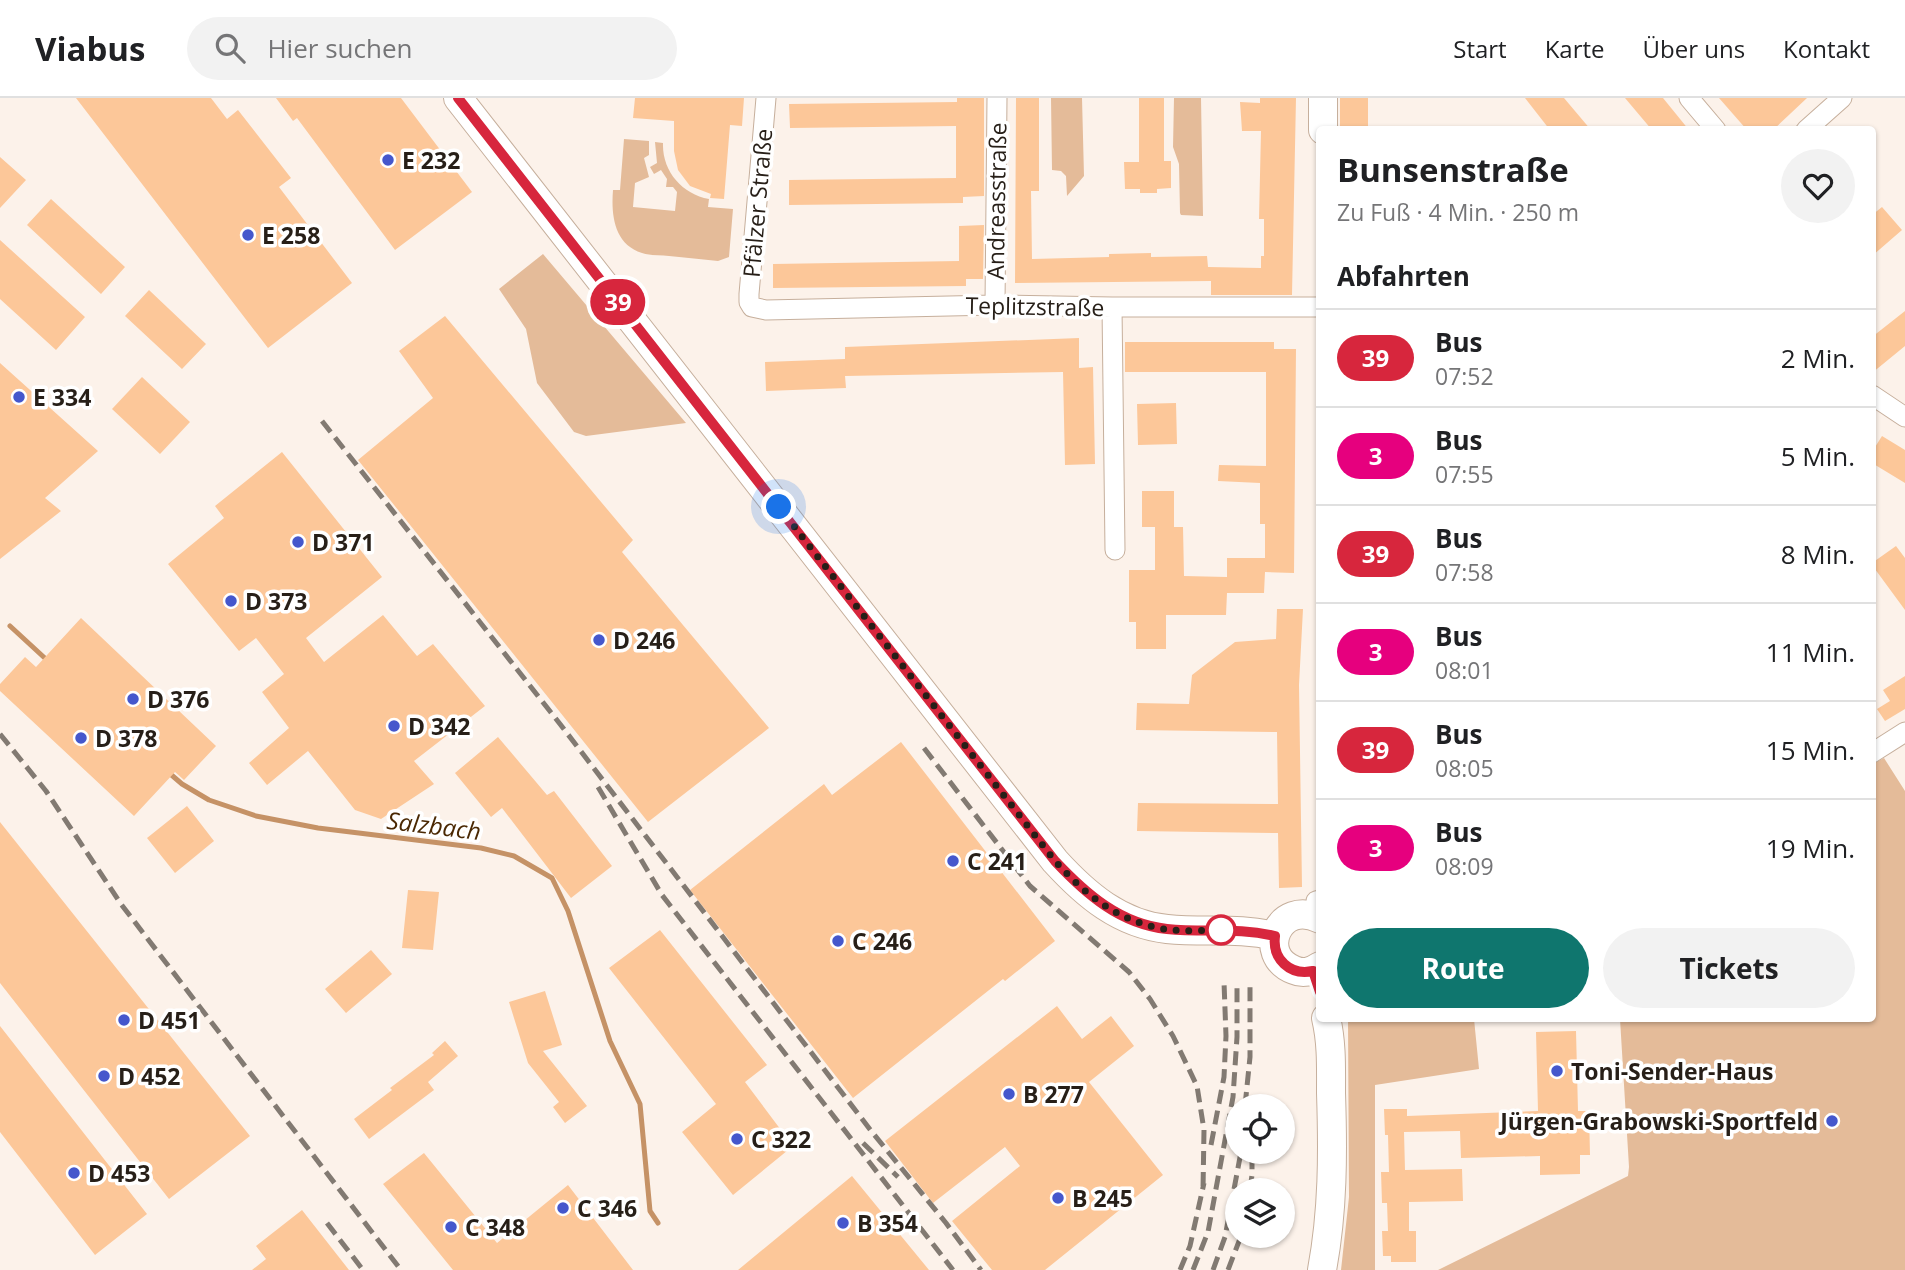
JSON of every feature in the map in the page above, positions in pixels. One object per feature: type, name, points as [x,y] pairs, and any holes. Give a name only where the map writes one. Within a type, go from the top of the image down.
[{"type":"street","points":[[458,98],[1074,882],[1112,911],[1136,922],[1166,929],[1240,930],[1275,936]]},
{"type":"street","name":"Pfälzer Straße","points":[[752,307],[749,295],[766,98]]},
{"type":"street","name":"Andreasstraße","points":[[995,305],[997,98]]},
{"type":"street","points":[[1323,98],[1323,126]]},
{"type":"street","points":[[1689,98],[1713,126]]},
{"type":"street","points":[[1810,126],[1842,98]]},
{"type":"street","name":"Teplitzstraße","points":[[752,307],[766,310],[995,305],[1316,307]]},
{"type":"street","points":[[1112,307],[1115,550]]},
{"type":"street","points":[[1876,400],[1905,417]]},
{"type":"street","points":[[1876,750],[1905,732]]},
{"type":"street","points":[[1315,905],[1285,920],[1277,930],[1275,950],[1286,967],[1316,976]]},
{"type":"street","points":[[1322,1270],[1330,1225],[1333,1160],[1330,1052],[1326,1022]]},
{"type":"shaded area","points":[[1051,98],[1082,98],[1084,176],[1067,196],[1066,176],[1061,171],[1052,170]]},
{"type":"shaded area","points":[[1174,98],[1201,98],[1203,216],[1180,213],[1179,164],[1173,147]]},
{"type":"shaded area","points":[[624,139],[649,141],[649,155],[644,158],[649,177],[635,183],[633,207],[675,211],[677,192],[673,187],[666,187],[667,179],[661,170],[654,174],[650,167],[657,163],[655,142],[663,143],[666,163],[682,186],[709,199],[708,207],[733,209],[729,257],[718,261],[649,255],[625,243],[616,228],[613,200],[613,190],[620,190]]},
{"type":"shaded area","points":[[543,254],[686,423],[586,436],[574,432],[537,383],[526,329],[499,289]]},
{"type":"shaded area","points":[[1884,758],[1905,791],[1905,1270],[1438,1270],[1628,1176],[1620,1022],[1876,1022],[1876,762]]},
{"type":"shaded area","points":[[1348,1022],[1474,1022],[1479,1069],[1375,1085],[1375,1270],[1341,1270],[1349,1197]]},
{"type":"building","name":"E 258","points":[[76,98],[211,98],[227,119],[238,110],[291,178],[279,187],[352,283],[268,348]]},
{"type":"building","name":"E 232","points":[[276,98],[401,98],[472,192],[395,250],[297,118],[293,121]]},
{"type":"building","points":[[635,98],[744,98],[742,126],[730,125],[724,199],[710,198],[711,194],[690,186],[678,170],[674,151],[674,121],[633,118]]},
{"type":"building","points":[[957,98],[984,98],[984,196],[963,197],[963,203],[789,205],[789,180],[956,178],[956,126],[790,128],[789,104],[957,102]]},
{"type":"building","points":[[1016,98],[1039,98],[1039,191],[1031,191],[1032,259],[1151,253],[1151,257],[1207,256],[1208,267],[1261,268],[1261,256],[1264,256],[1264,219],[1259,219],[1261,131],[1242,131],[1240,102],[1260,103],[1260,98],[1296,98],[1292,295],[1211,295],[1211,281],[1015,283]]},
{"type":"building","points":[[1139,98],[1164,98],[1164,161],[1171,161],[1171,188],[1157,189],[1157,193],[1140,193],[1140,189],[1125,189],[1124,162],[1139,162]]},
{"type":"building","points":[[1340,98],[1368,98],[1368,126],[1340,126]]},
{"type":"building","points":[[1525,98],[1564,98],[1588,126],[1547,126]]},
{"type":"building","points":[[1625,98],[1663,98],[1686,126],[1649,126]]},
{"type":"building","points":[[1719,98],[1807,98],[1777,126],[1744,126]]},
{"type":"building","points":[[0,157],[26,180],[0,208]]},
{"type":"building","points":[[51,199],[125,267],[101,294],[27,225]]},
{"type":"building","points":[[1882,207],[1902,230],[1876,253],[1876,212]]},
{"type":"building","points":[[984,225],[983,279],[966,279],[966,286],[773,288],[773,264],[959,261],[959,226]]},
{"type":"building","points":[[0,240],[85,317],[56,350],[0,299]]},
{"type":"building","points":[[149,290],[206,344],[182,369],[125,316]]},
{"type":"building","points":[[1905,311],[1905,346],[1876,370],[1876,334]]},
{"type":"building","name":"D 246","points":[[445,316],[633,540],[622,552],[769,728],[648,822],[358,460],[433,398],[399,351]]},
{"type":"building","points":[[1079,338],[1079,368],[1093,367],[1095,464],[1065,465],[1063,372],[845,376],[846,388],[766,391],[765,362],[845,359],[845,347]]},
{"type":"building","points":[[1125,342],[1274,342],[1274,349],[1296,349],[1294,573],[1265,572],[1264,593],[1227,593],[1226,615],[1166,615],[1166,649],[1136,649],[1136,622],[1129,622],[1129,570],[1155,570],[1155,527],[1142,527],[1142,491],[1174,491],[1174,527],[1183,527],[1184,576],[1227,577],[1227,558],[1265,558],[1265,524],[1260,524],[1260,483],[1218,481],[1219,465],[1266,466],[1266,372],[1125,372]]},
{"type":"building","points":[[0,363],[98,451],[45,498],[61,511],[0,559]]},
{"type":"building","points":[[142,377],[190,422],[160,454],[112,409]]},
{"type":"building","points":[[1176,403],[1177,444],[1138,445],[1137,404]]},
{"type":"building","points":[[1882,436],[1905,450],[1905,483],[1876,465],[1876,446]]},
{"type":"building","points":[[282,452],[382,577],[306,638],[324,662],[383,615],[417,656],[433,644],[485,706],[414,761],[434,784],[381,819],[355,810],[308,751],[267,785],[249,763],[289,728],[262,692],[284,674],[256,638],[239,651],[168,564],[224,518],[215,506]]},
{"type":"building","points":[[1896,546],[1905,558],[1905,610],[1876,570],[1876,560]]},
{"type":"building","points":[[1277,609],[1303,609],[1299,685],[1302,887],[1279,888],[1278,833],[1137,831],[1138,803],[1278,804],[1277,732],[1136,730],[1137,703],[1189,704],[1192,675],[1235,642],[1276,639]]},
{"type":"building","points":[[81,618],[216,746],[184,780],[175,772],[134,816],[0,691],[0,684],[25,657],[36,667]]},
{"type":"building","points":[[1905,676],[1905,709],[1885,721],[1877,709],[1890,701],[1883,690]]},
{"type":"building","points":[[498,737],[547,795],[554,791],[612,866],[571,898],[502,808],[491,817],[455,773]]},
{"type":"building","name":"C 246","points":[[901,742],[1055,941],[853,1098],[690,890],[824,784],[832,795]]},
{"type":"building","points":[[187,806],[214,841],[175,873],[147,838]]},
{"type":"building","points":[[0,822],[250,1136],[169,1199],[0,983]]},
{"type":"building","points":[[408,890],[439,892],[433,950],[402,948]]},
{"type":"building","points":[[660,930],[767,1065],[745,1082],[793,1146],[733,1195],[682,1132],[716,1104],[609,968]]},
{"type":"building","points":[[371,950],[392,974],[346,1013],[325,989]]},
{"type":"building","points":[[545,991],[562,1045],[543,1051],[587,1106],[565,1123],[553,1107],[559,1102],[528,1063],[509,1002]]},
{"type":"building","points":[[1057,1006],[1082,1039],[1111,1016],[1134,1046],[1089,1082],[1163,1175],[1045,1270],[992,1270],[952,1221],[1020,1166],[1005,1147],[933,1203],[885,1141]]},
{"type":"building","name":"D 453","points":[[0,1026],[147,1214],[95,1255],[0,1132]]},
{"type":"building","name":"Toni-Sender-Haus","points":[[1576,1031],[1578,1111],[1589,1111],[1590,1155],[1580,1155],[1580,1174],[1540,1175],[1540,1156],[1461,1158],[1460,1131],[1404,1132],[1405,1170],[1462,1169],[1463,1201],[1409,1202],[1409,1231],[1416,1231],[1416,1262],[1391,1262],[1391,1256],[1383,1256],[1382,1231],[1388,1231],[1387,1203],[1382,1203],[1381,1172],[1389,1172],[1384,1109],[1407,1109],[1407,1116],[1538,1111],[1536,1032]]},
{"type":"building","points":[[445,1041],[458,1056],[428,1082],[434,1090],[369,1139],[354,1119],[434,1055],[432,1053]]},
{"type":"building","points":[[424,1153],[497,1243],[568,1185],[633,1270],[453,1270],[383,1184]]},
{"type":"building","name":"B 354","points":[[852,1176],[929,1270],[738,1270]]},
{"type":"building","points":[[302,1210],[349,1270],[252,1270],[266,1259],[256,1246]]},
{"type":"waterway","name":"Salzbach","points":[[10,626],[48,661]]},
{"type":"waterway","name":"Salzbach","points":[[168,772],[209,800],[256,816],[318,828],[481,848],[514,856],[552,878],[568,911],[610,1041],[640,1104],[650,1211],[658,1223]]},
{"type":"railway","points":[[322,421],[560,724],[981,1270]]},
{"type":"railway","points":[[0,734],[46,791],[121,904],[401,1270]]},
{"type":"railway","points":[[924,748],[1030,886],[1129,972],[1150,999],[1173,1036],[1197,1086],[1204,1130],[1203,1190]]},
{"type":"railway","points":[[598,787],[662,895],[953,1270]]},
{"type":"railway","points":[[1211,1145],[1224,1077],[1224,982]]},
{"type":"railway","points":[[1246,1094],[1250,1057],[1250,984]]},
{"type":"railway","points":[[1193,1270],[1208,1232],[1233,1097],[1237,985]]},
{"type":"railway","points":[[863,1143],[898,1177]]},
{"type":"railway","points":[[1213,1270],[1225,1237],[1239,1164]]},
{"type":"railway","points":[[1252,1164],[1252,1178]]},
{"type":"railway","points":[[1180,1270],[1190,1246],[1204,1183]]},
{"type":"railway","points":[[327,1223],[363,1270]]},
{"type":"railway","points":[[1228,1270],[1236,1248]]},
{"type":"bus line","name":"39","points":[[458,98],[1074,882],[1112,911],[1136,922],[1166,929],[1240,930],[1275,936],[1275,950],[1281,962],[1300,972],[1313,971],[1316,980]]},
{"type":"place","name":"E 232","points":[[388,160]]},
{"type":"place","name":"E 258","points":[[248,235]]},
{"type":"place","name":"E 334","points":[[19,397]]},
{"type":"place","name":"D 371","points":[[298,542]]},
{"type":"place","name":"D 373","points":[[231,601]]},
{"type":"place","name":"D 246","points":[[599,640]]},
{"type":"place","name":"D 376","points":[[133,699]]},
{"type":"place","name":"D 342","points":[[394,726]]},
{"type":"place","name":"D 378","points":[[81,738]]},
{"type":"place","name":"C 241","points":[[953,861]]},
{"type":"place","name":"C 246","points":[[838,941]]},
{"type":"place","name":"D 451","points":[[124,1020]]},
{"type":"place","name":"Toni-Sender-Haus","points":[[1557,1071]]},
{"type":"place","name":"D 452","points":[[104,1076]]},
{"type":"place","name":"B 277","points":[[1009,1094]]},
{"type":"place","name":"Jürgen-Grabowski-Sportfeld","points":[[1832,1121]]},
{"type":"place","name":"C 322","points":[[737,1139]]},
{"type":"place","name":"D 453","points":[[74,1173]]},
{"type":"place","name":"B 245","points":[[1058,1198]]},
{"type":"place","name":"C 346","points":[[563,1208]]},
{"type":"place","name":"B 354","points":[[843,1223]]},
{"type":"place","name":"C 348","points":[[451,1227]]},
{"type":"route","points":[[779,507],[1074,882],[1112,911],[1136,922],[1166,929],[1224,930],[1221,930]]}]
